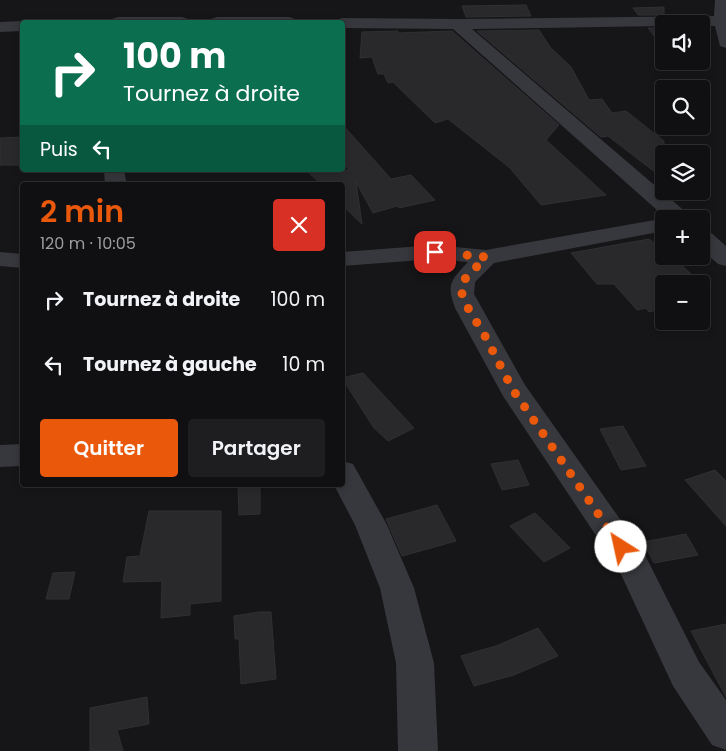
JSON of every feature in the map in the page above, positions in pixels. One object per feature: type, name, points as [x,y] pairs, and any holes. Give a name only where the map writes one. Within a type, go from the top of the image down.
[{"type":"street","points":[[723,0],[726,43]]},
{"type":"street","points":[[345,23],[456,24],[724,21]]},
{"type":"street","points":[[456,24],[669,210]]},
{"type":"street","points":[[0,27],[20,26]]},
{"type":"street","points":[[345,259],[435,252],[486,257],[655,226]]},
{"type":"street","points":[[710,244],[726,259]]},
{"type":"street","points":[[486,257],[463,281],[462,294],[468,308],[513,390],[632,562],[686,674],[726,732]]},
{"type":"street","points":[[0,259],[20,260]]},
{"type":"street","points":[[0,456],[20,456]]},
{"type":"street","points":[[345,477],[371,525],[397,588],[415,663],[418,751]]},
{"type":"building","points":[[526,5],[531,16],[466,17],[462,6]]},
{"type":"building","points":[[664,7],[664,15],[638,15],[633,8]]},
{"type":"building","points":[[648,28],[655,28],[655,37]]},
{"type":"building","points":[[539,30],[550,47],[571,67],[589,100],[602,99],[612,113],[626,111],[664,141],[664,145],[655,145],[655,172],[608,136],[601,137],[477,31]]},
{"type":"building","points":[[398,31],[398,33],[452,31],[559,125],[546,140],[606,195],[541,205],[510,168],[448,119],[435,123],[393,82],[388,83],[384,74],[378,74],[372,57],[360,58],[362,32]]},
{"type":"building","points":[[345,127],[391,179],[411,175],[435,200],[399,208],[397,206],[373,213],[356,182],[362,224],[345,208],[345,182],[319,182],[308,172],[345,172],[345,170],[349,170],[345,164]]},
{"type":"building","points":[[20,137],[20,165],[0,165],[0,138]]},
{"type":"building","points":[[649,239],[655,243],[655,265],[681,265],[692,275],[655,275],[655,310],[649,312],[646,308],[637,310],[614,284],[597,284],[571,253]]},
{"type":"building","points":[[363,373],[414,428],[388,441],[374,428],[345,383],[345,377]]},
{"type":"building","points":[[623,426],[646,466],[621,470],[600,429]]},
{"type":"building","points":[[518,460],[529,485],[502,490],[491,464]]},
{"type":"building","points":[[715,470],[726,481],[726,526],[685,480]]},
{"type":"building","points":[[238,487],[260,487],[260,514],[239,515]]},
{"type":"building","points":[[437,505],[456,541],[402,556],[386,519]]},
{"type":"building","points":[[149,511],[221,511],[221,601],[190,604],[190,615],[161,618],[162,581],[123,582],[127,557],[140,556]]},
{"type":"building","points":[[535,513],[570,548],[544,562],[510,526]]},
{"type":"building","points":[[686,534],[698,555],[654,563],[643,542]]},
{"type":"building","points":[[75,572],[69,599],[46,599],[53,573]]},
{"type":"building","points":[[271,612],[276,679],[241,684],[239,639],[235,639],[234,616]]},
{"type":"building","points":[[726,624],[726,697],[691,631]]},
{"type":"building","points":[[538,628],[558,656],[514,675],[474,686],[461,656],[496,646]]},
{"type":"building","points":[[147,697],[149,724],[117,730],[123,751],[90,751],[90,708]]},
{"type":"route","points":[[435,252],[486,257],[463,281],[462,294],[468,308],[513,390],[621,547]]}]
